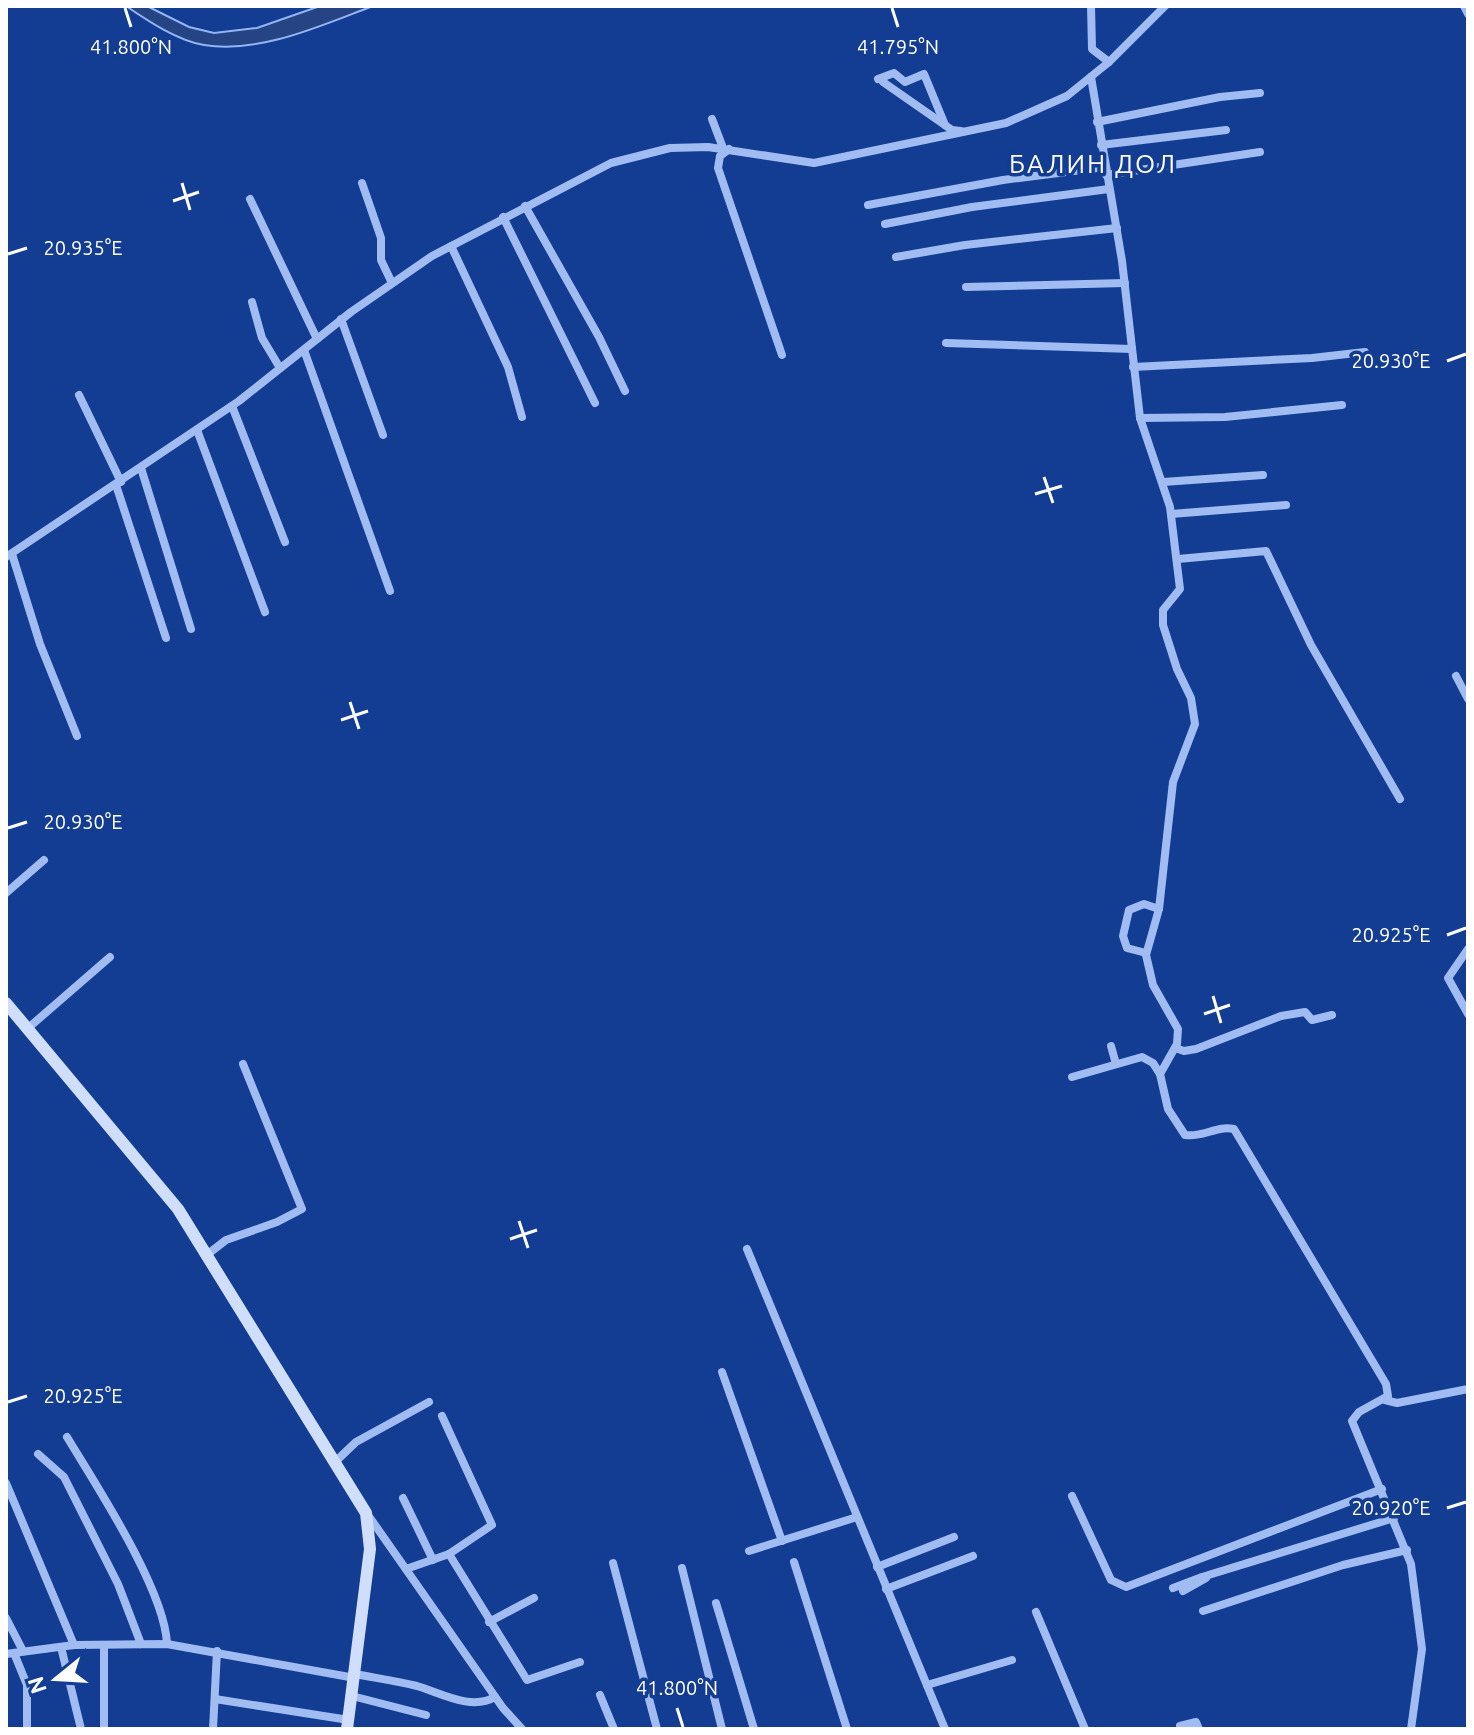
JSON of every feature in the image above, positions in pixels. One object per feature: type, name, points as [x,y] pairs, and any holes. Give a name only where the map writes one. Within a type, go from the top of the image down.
[{"type":"main road","points":[[6,1003],[178,1209],[366,1513],[370,1549],[348,1725]]},
{"type":"street","points":[[1091,6],[1092,49],[1109,62]]},
{"type":"street","points":[[77,736],[9,555],[232,406],[341,319],[392,283],[503,217],[611,163],[645,152],[670,148],[726,148],[814,163],[1006,123],[1067,96],[1109,62],[1165,6]]},
{"type":"street","points":[[1464,6],[1468,14]]},
{"type":"street","points":[[945,125],[924,74],[905,82],[894,73],[880,80],[945,125],[966,132]]},
{"type":"street","points":[[1091,77],[1125,283],[1140,418],[1163,482],[1178,559],[1180,589],[1163,610],[1163,625],[1177,669],[1191,698],[1195,724],[1173,782],[1159,909],[1146,953],[1153,985],[1176,1024],[1178,1038],[1160,1074]]},
{"type":"street","points":[[1097,122],[1220,97],[1260,93]]},
{"type":"street","points":[[712,119],[726,148]]},
{"type":"street","points":[[1101,145],[1226,130]]},
{"type":"street","points":[[726,148],[720,156],[718,168],[782,355]]},
{"type":"street","points":[[868,205],[1003,180],[1260,152]]},
{"type":"street","points":[[362,183],[381,238],[381,260],[392,283]]},
{"type":"street","points":[[885,224],[972,207],[1109,189]]},
{"type":"street","points":[[250,199],[317,339]]},
{"type":"street","points":[[525,206],[599,337],[625,391]]},
{"type":"street","points":[[503,217],[595,403]]},
{"type":"street","points":[[896,257],[965,245],[1117,228]]},
{"type":"street","points":[[451,246],[508,367],[522,417]]},
{"type":"street","points":[[966,287],[1125,283]]},
{"type":"street","points":[[252,302],[262,338],[280,368]]},
{"type":"street","points":[[341,319],[383,435]]},
{"type":"street","points":[[946,343],[1132,349]]},
{"type":"street","points":[[304,350],[367,517],[390,591]]},
{"type":"street","points":[[1133,367],[1297,359],[1365,352]]},
{"type":"street","points":[[79,395],[119,483],[166,638]]},
{"type":"street","points":[[1140,418],[1225,417],[1342,405]]},
{"type":"street","points":[[232,406],[285,542]]},
{"type":"street","points":[[197,430],[265,612]]},
{"type":"street","points":[[141,468],[191,629]]},
{"type":"street","points":[[1163,482],[1263,475]]},
{"type":"street","points":[[1171,514],[1286,505]]},
{"type":"street","points":[[1178,559],[1266,551],[1311,645],[1400,799]]},
{"type":"street","points":[[1456,676],[1468,699]]},
{"type":"street","points":[[6,893],[44,860]]},
{"type":"street","points":[[1146,953],[1127,948],[1123,936],[1129,910],[1144,904],[1159,909]]},
{"type":"street","points":[[1468,949],[1448,978],[1468,1014]]},
{"type":"street","points":[[27,1029],[110,957]]},
{"type":"street","points":[[1175,1048],[1184,1051],[1207,1046],[1281,1016],[1305,1012],[1312,1020],[1332,1015]]},
{"type":"street","points":[[1111,1046],[1116,1064]]},
{"type":"street","points":[[1072,1077],[1142,1057],[1153,1063],[1160,1074],[1168,1109],[1180,1131],[1200,1136],[1229,1127],[1238,1134],[1376,1363],[1388,1396],[1359,1412],[1352,1421],[1407,1550],[1416,1591],[1422,1649],[1411,1729]]},
{"type":"street","points":[[208,1254],[226,1240],[277,1222],[302,1209],[243,1064]]},
{"type":"street","points":[[747,1249],[945,1729]]},
{"type":"street","points":[[722,1372],[782,1541]]},
{"type":"street","points":[[1385,1400],[1397,1403],[1468,1389]]},
{"type":"street","points":[[335,1462],[356,1442],[429,1402]]},
{"type":"street","points":[[406,1569],[449,1554],[490,1529],[492,1520],[442,1416]]},
{"type":"street","points":[[67,1437],[113,1512],[137,1560],[161,1618],[167,1644]]},
{"type":"street","points":[[38,1454],[64,1477],[118,1584],[141,1644]]},
{"type":"street","points":[[6,1483],[74,1645]]},
{"type":"street","points":[[1072,1496],[1111,1580],[1126,1587],[1382,1489]]},
{"type":"street","points":[[403,1498],[433,1560]]},
{"type":"street","points":[[366,1513],[495,1697],[522,1729]]},
{"type":"street","points":[[749,1551],[857,1517]]},
{"type":"street","points":[[1178,1590],[1206,1578],[1394,1518]]},
{"type":"street","points":[[877,1567],[954,1537]]},
{"type":"street","points":[[1203,1611],[1343,1565],[1407,1550]]},
{"type":"street","points":[[449,1554],[527,1680],[580,1662]]},
{"type":"street","points":[[886,1589],[973,1556]]},
{"type":"street","points":[[794,1562],[847,1729]]},
{"type":"street","points":[[613,1563],[657,1729]]},
{"type":"street","points":[[682,1568],[722,1729]]},
{"type":"street","points":[[489,1622],[534,1598]]},
{"type":"street","points":[[716,1603],[754,1729]]},
{"type":"street","points":[[1036,1612],[1085,1729]]},
{"type":"street","points":[[6,1618],[14,1652],[27,1685],[27,1729]]},
{"type":"street","points":[[14,1652],[74,1645],[167,1644],[416,1686],[461,1701],[482,1702],[495,1697]]},
{"type":"street","points":[[104,1645],[104,1729]]},
{"type":"street","points":[[61,1647],[81,1729]]},
{"type":"street","points":[[213,1729],[217,1651]]},
{"type":"street","points":[[927,1685],[1012,1660]]},
{"type":"street","points":[[600,1695],[614,1729]]},
{"type":"street","points":[[352,1696],[426,1715]]},
{"type":"street","points":[[215,1699],[348,1725]]},
{"type":"street","points":[[1180,1726],[1196,1722],[1199,1729]]},
{"type":"water","points":[[126,6],[147,6],[189,27],[214,33],[257,28],[320,6],[373,6],[269,42],[225,47],[204,45],[174,35]]},
{"type":"district","name":"БАЛИН ДОЛ","points":[[1093,164]]}]
